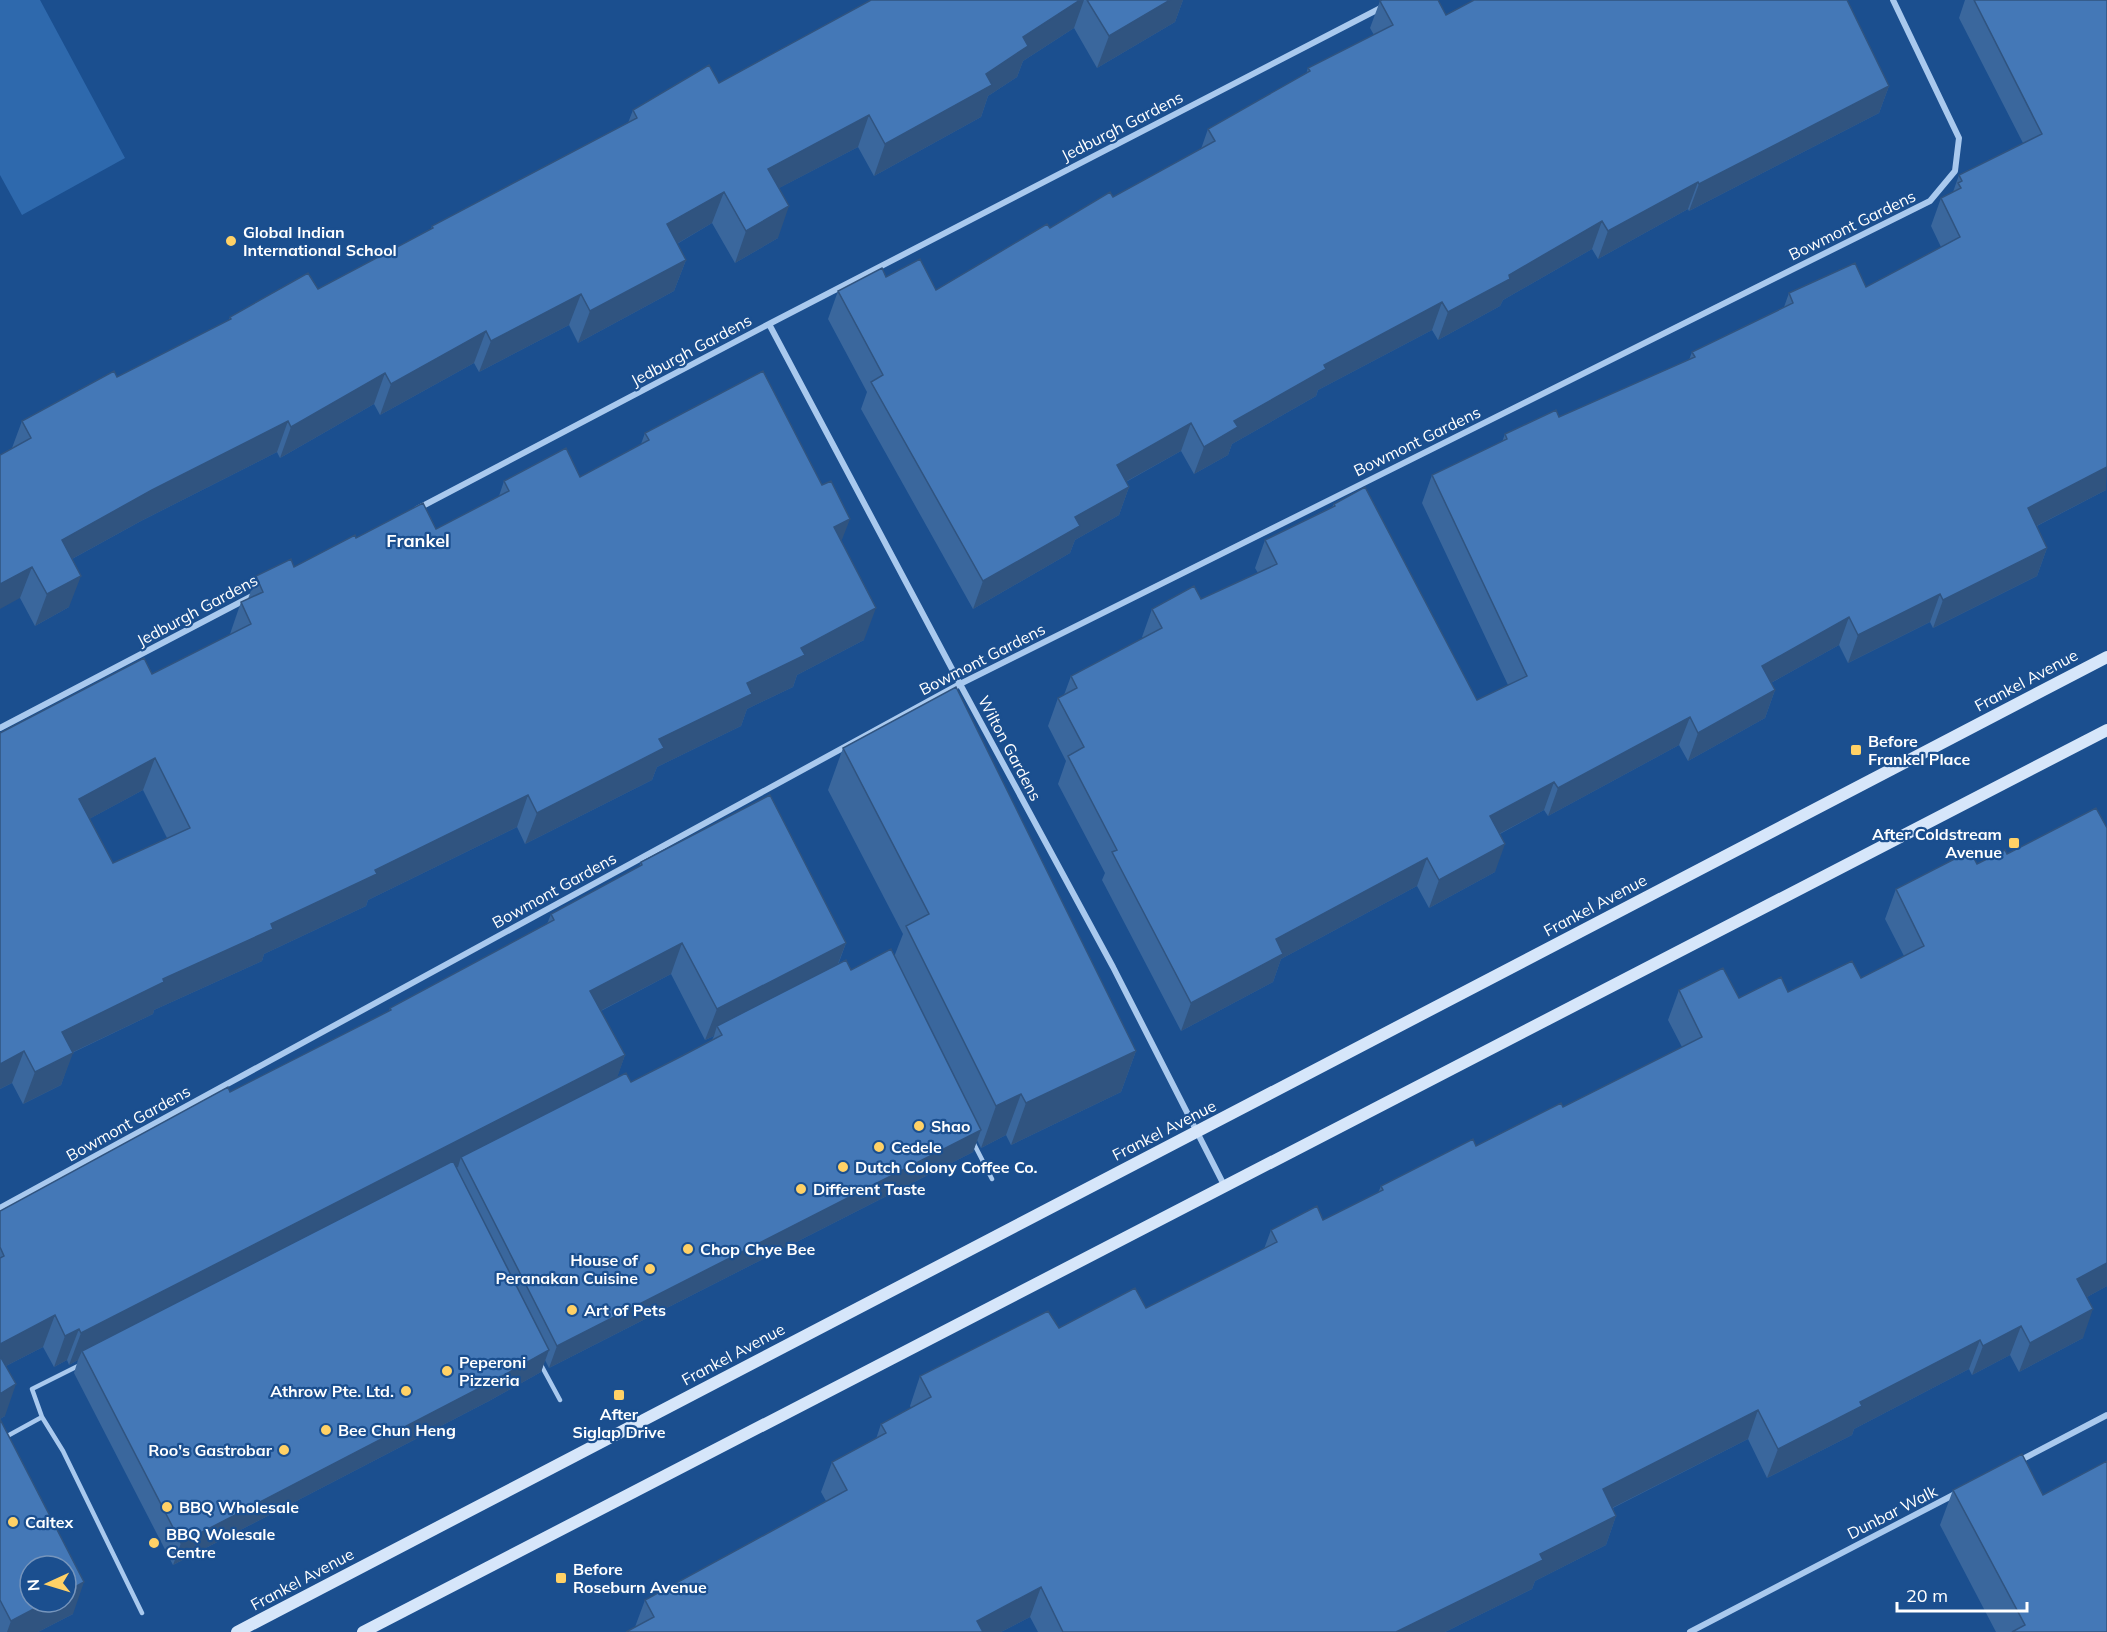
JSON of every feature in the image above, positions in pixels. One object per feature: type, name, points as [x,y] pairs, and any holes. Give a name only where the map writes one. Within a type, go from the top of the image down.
[{"type":"street","name":"Jedburgh Gardens","points":[[411,512],[1396,0]]},
{"type":"street","name":"Bowmont Gardens","points":[[0,1208],[960,684],[1930,201],[1955,171],[1959,138],[1893,0]]},
{"type":"street","name":"Wilton Gardens","points":[[769,324],[1113,968],[1225,1187]]},
{"type":"street","name":"Jedburgh Gardens","points":[[0,728],[263,590]]},
{"type":"street","name":"Frankel Avenue","points":[[237,1632],[2107,657]]},
{"type":"street","points":[[363,1632],[2107,730]]},
{"type":"street","points":[[2013,1464],[2107,1415]]},
{"type":"street","name":"Dunbar Walk","points":[[1690,1632],[1961,1491]]},
{"type":"lane","points":[[971,1139],[992,1179]]},
{"type":"lane","points":[[537,1356],[560,1400]]},
{"type":"lane","points":[[86,1362],[32,1389],[42,1417],[63,1451],[142,1613]]},
{"type":"lane","points":[[0,1440],[42,1417]]},
{"type":"shaded area","points":[[0,0],[40,0],[125,158],[22,215],[0,175]]},
{"type":"building","points":[[871,0],[1080,0],[1023,37],[1028,46],[986,74],[992,85],[885,144],[869,115],[768,169],[789,206],[746,231],[724,192],[667,224],[686,260],[590,311],[581,294],[491,341],[486,331],[391,384],[385,373],[291,427],[288,421],[152,490],[62,540],[81,576],[47,594],[32,567],[0,584],[0,455],[31,438],[22,421],[114,371],[117,377],[231,319],[230,317],[308,273],[318,289],[637,118],[633,110],[709,65],[719,83]]},
{"type":"building","points":[[1087,0],[1170,0],[1109,36]]},
{"type":"building","points":[[1438,0],[1446,15],[1474,0],[1847,0],[1889,86],[1699,184],[1698,182],[1608,231],[1602,221],[1509,275],[1510,279],[1448,312],[1442,302],[1324,365],[1326,369],[1234,421],[1238,427],[1204,447],[1191,423],[1117,465],[1129,487],[1075,517],[1080,526],[983,581],[871,382],[883,375],[838,291],[882,268],[886,277],[920,259],[936,290],[1047,224],[1050,228],[1110,192],[1113,197],[1215,141],[1208,129],[1310,71],[1308,68],[1393,25],[1380,1]]},
{"type":"building","points":[[1974,0],[2107,0],[2107,467],[2028,508],[2047,548],[1943,600],[1940,594],[1858,635],[1849,617],[1762,666],[1775,690],[1698,733],[1690,717],[1558,788],[1554,782],[1490,816],[1505,844],[1439,880],[1427,858],[1276,939],[1283,954],[1191,1003],[1112,852],[1117,850],[1068,756],[1084,747],[1058,698],[1077,688],[1071,676],[1162,628],[1152,609],[1194,586],[1201,599],[1277,564],[1265,540],[1335,506],[1334,504],[1365,487],[1477,700],[1527,676],[1432,475],[1507,439],[1505,434],[1556,410],[1559,417],[1695,357],[1692,352],[1793,303],[1789,293],[1855,263],[1866,287],[1960,237],[1941,198],[1961,188],[1958,183],[1962,181],[1959,175],[2042,134]]},
{"type":"building","points":[[763,371],[822,485],[831,481],[850,519],[834,527],[876,608],[801,648],[805,655],[747,683],[752,694],[659,739],[664,748],[537,813],[528,795],[375,870],[377,874],[271,924],[273,929],[163,979],[164,982],[62,1032],[73,1053],[35,1072],[24,1051],[0,1064],[0,733],[144,658],[152,674],[251,624],[241,602],[263,592],[256,576],[291,559],[294,567],[423,503],[436,529],[509,491],[504,481],[566,448],[580,477],[649,440],[645,433]],"holes":[[[155,758],[190,828],[113,863],[79,799]]]},
{"type":"building","points":[[956,687],[1136,1051],[1026,1103],[1021,1094],[996,1106],[906,926],[929,914],[843,748]]},
{"type":"building","points":[[770,795],[846,943],[717,1009],[682,943],[590,991],[625,1055],[81,1333],[79,1329],[65,1336],[55,1315],[0,1344],[0,1258],[4,1256],[0,1247],[0,1211],[228,1087],[230,1092],[391,1010],[390,1008],[554,920],[551,914],[642,865],[641,862]]},
{"type":"building","points":[[2096,808],[2107,828],[2107,1263],[2077,1279],[2093,1309],[2030,1343],[2021,1326],[1983,1346],[1980,1340],[1860,1402],[1862,1406],[1778,1449],[1758,1410],[1603,1489],[1616,1516],[1540,1554],[1543,1560],[1396,1632],[1063,1632],[1041,1587],[977,1621],[983,1632],[626,1632],[654,1617],[645,1600],[847,1490],[832,1462],[886,1433],[881,1424],[931,1397],[920,1376],[1048,1311],[1059,1328],[1135,1288],[1146,1308],[1277,1242],[1271,1230],[1317,1206],[1323,1220],[1383,1190],[1381,1186],[1473,1139],[1476,1146],[1561,1103],[1563,1107],[1702,1037],[1679,990],[1723,968],[1739,998],[1781,977],[1788,992],[1852,961],[1861,978],[1924,946],[1896,889],[1970,851],[1977,864],[2005,850],[2007,854]]},
{"type":"building","points":[[891,949],[981,1130],[557,1346],[461,1157],[626,1073],[631,1082],[682,1056],[722,1035],[717,1026],[846,960],[851,970]]},
{"type":"building","points":[[453,1161],[549,1350],[181,1543],[82,1351]]},
{"type":"building","points":[[0,1356],[16,1384],[0,1394]]},
{"type":"building","points":[[0,1419],[70,1554],[18,1554],[18,1614],[24,1614],[11,1621],[0,1600]]},
{"type":"building","points":[[2022,1454],[2043,1495],[2107,1461],[2107,1632],[2012,1632],[2025,1625],[1953,1490]]},
{"type":"building","points":[[78,1570],[84,1582],[78,1585]]},
{"type":"place","name":"Global Indian International School","points":[[231,241]]},
{"type":"place","name":"Before Frankel Place","points":[[1856,750]]},
{"type":"place","name":"After Coldstream Avenue","points":[[2014,843]]},
{"type":"place","name":"Shao","points":[[919,1126]]},
{"type":"place","name":"Cedele","points":[[879,1147]]},
{"type":"place","name":"Dutch Colony Coffee Co.","points":[[843,1167]]},
{"type":"place","name":"Different Taste","points":[[801,1189]]},
{"type":"place","name":"Chop Chye Bee","points":[[688,1249]]},
{"type":"place","name":"House of Peranakan Cuisine","points":[[650,1269]]},
{"type":"place","name":"Art of Pets","points":[[572,1310]]},
{"type":"place","name":"Peperoni Pizzeria","points":[[447,1371]]},
{"type":"place","name":"Athrow Pte. Ltd.","points":[[406,1391]]},
{"type":"place","name":"After Siglap Drive","points":[[619,1395]]},
{"type":"place","name":"Bee Chun Heng","points":[[326,1430]]},
{"type":"place","name":"Roo's Gastrobar","points":[[284,1450]]},
{"type":"place","name":"BBQ Wholesale","points":[[167,1507]]},
{"type":"place","name":"Caltex","points":[[13,1522]]},
{"type":"place","name":"BBQ Wolesale Centre","points":[[154,1543]]},
{"type":"place","name":"Before Roseburn Avenue","points":[[561,1578]]},
{"type":"district","name":"Frankel","points":[[418,541]]}]
